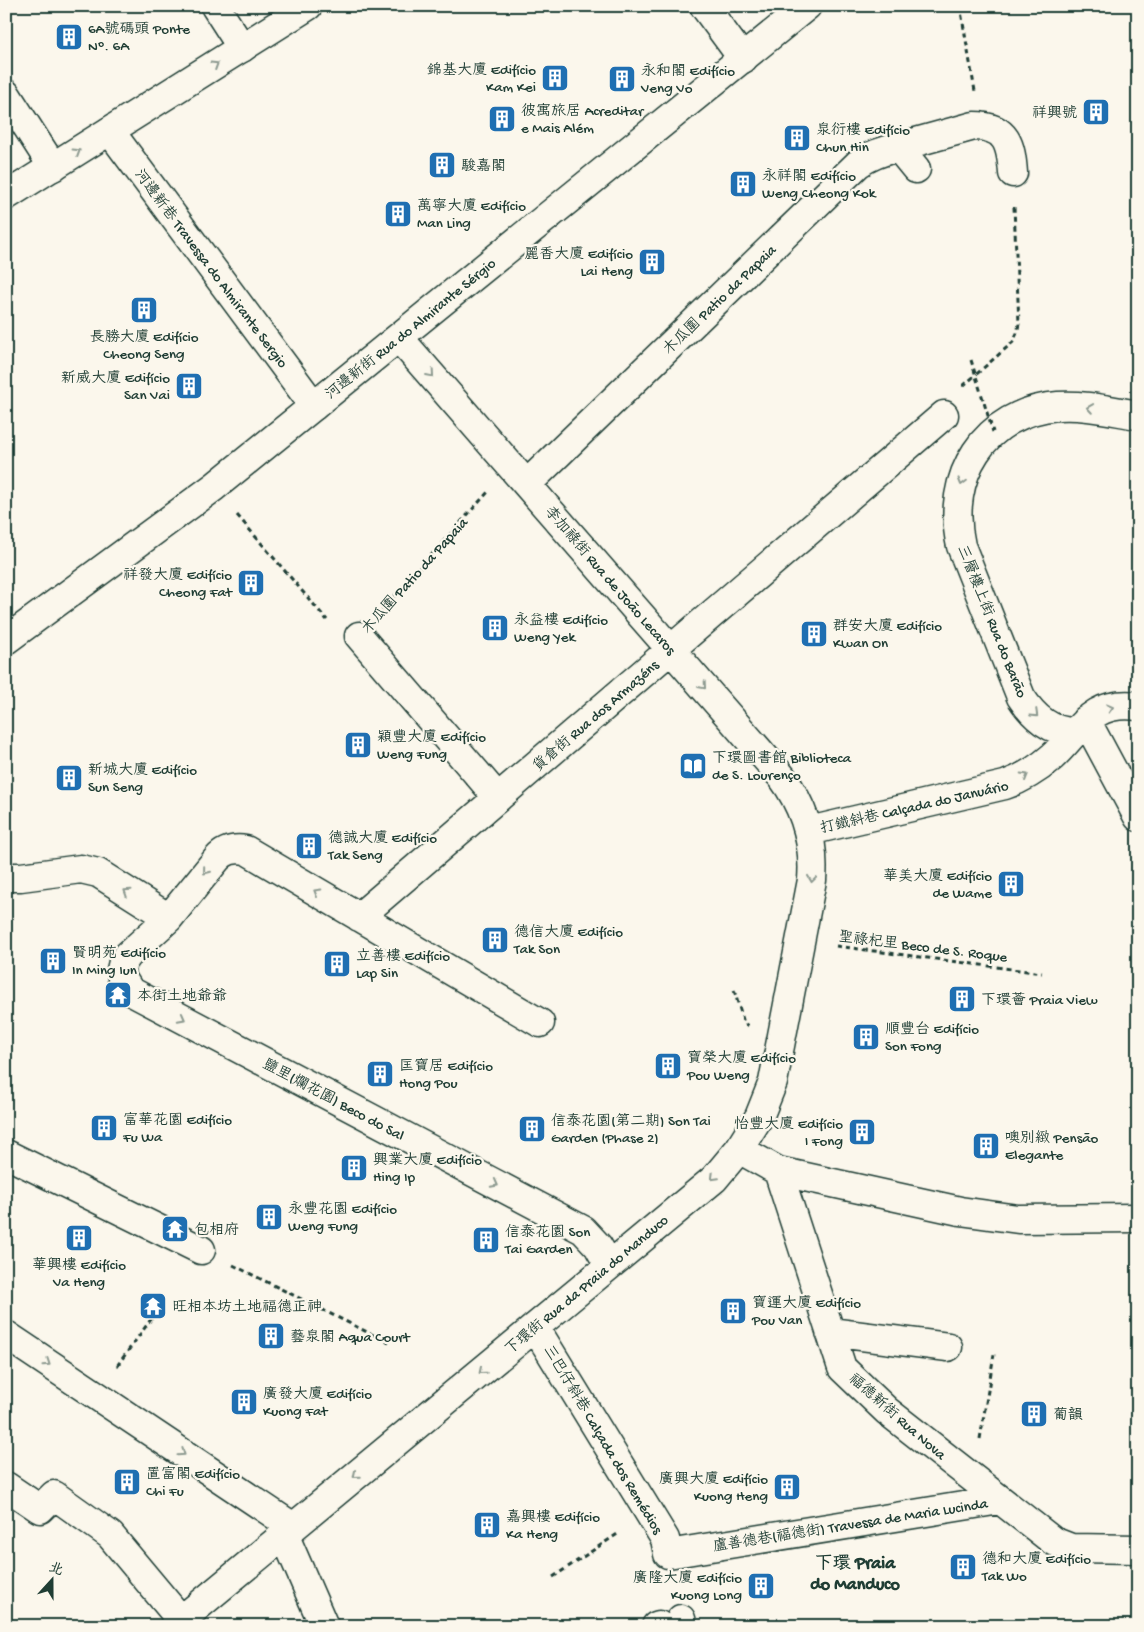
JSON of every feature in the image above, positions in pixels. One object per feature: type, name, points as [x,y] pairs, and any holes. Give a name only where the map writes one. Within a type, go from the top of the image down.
[{"type":"street","points":[[215,6],[242,48]]},
{"type":"street","points":[[6,196],[308,6]]},
{"type":"street","points":[[704,6],[743,59]]},
{"type":"street","name":"河邊新街 Rua do Almirante Sérgio","points":[[6,640],[214,488],[807,6]]},
{"type":"street","points":[[6,94],[53,167]]},
{"type":"street","name":"木瓜圍 Patio da Papaia","points":[[519,475],[865,158],[878,152],[974,126],[985,126],[1000,132],[1007,141],[1011,151],[1013,173]]},
{"type":"street","name":"河邊新巷 Travessa do Almirante Sergio","points":[[110,131],[314,406]]},
{"type":"street","points":[[898,147],[916,169]]},
{"type":"street","name":"李加祿街 Rua de João Lecaros","points":[[399,338],[782,777],[800,804],[809,831]]},
{"type":"street","name":"三層樓上街 Rua do Barão","points":[[1080,726],[1059,729],[1041,720],[1021,697],[961,546],[956,511],[963,476],[971,460],[993,432],[1007,422],[1023,414],[1058,406],[1076,406],[1138,416]]},
{"type":"street","name":"貨倉街 Rua dos Armazéns","points":[[359,917],[474,828],[498,798],[944,415]]},
{"type":"street","name":"木瓜圍 Patio da Papaia","points":[[359,636],[498,798]]},
{"type":"street","name":"打鐵斜巷 Calçada do Januário","points":[[809,831],[1005,785],[1043,764],[1080,726],[1107,708],[1127,705],[1138,706]]},
{"type":"street","points":[[1080,726],[1138,817]]},
{"type":"street","name":"下環街 Rua da Praia do Manduco","points":[[178,1623],[714,1178],[739,1149],[758,1118],[773,1082],[813,869],[809,831]]},
{"type":"street","name":"鹽里(爛花園) Beco do Sal","points":[[540,1023],[246,850],[238,848],[222,853],[168,918],[128,955],[123,962],[121,970],[122,978],[130,991],[583,1230],[598,1246],[609,1265]]},
{"type":"street","points":[[6,877],[21,878],[81,869],[98,873],[168,918]]},
{"type":"street","points":[[739,1149],[778,1171],[960,1211],[1018,1219],[1138,1218]]},
{"type":"street","points":[[6,1154],[201,1250]]},
{"type":"street","name":"福德新街 Rua Nova","points":[[778,1171],[842,1368],[887,1411],[1000,1500]]},
{"type":"street","name":"三巴仔斜巷 Calçada dos Remédios","points":[[535,1327],[665,1539],[668,1554]]},
{"type":"street","points":[[830,1332],[948,1347]]},
{"type":"street","points":[[6,1336],[96,1396],[289,1531],[324,1626]]},
{"type":"street","points":[[6,1486],[40,1509],[54,1494],[110,1535],[178,1623]]},
{"type":"street","name":"盧善德巷(福德街) Travessa de Maria Lucinda","points":[[668,1554],[1000,1500],[1053,1542],[1071,1548],[1138,1549]]},
{"type":"path","points":[[960,6],[976,96]]},
{"type":"path","points":[[944,415],[951,397],[1010,346],[1017,333],[1019,324],[1013,173]]},
{"type":"path","points":[[971,360],[993,432]]},
{"type":"path","name":"木瓜圍 Patio da Papaia","points":[[359,636],[519,475]]},
{"type":"path","points":[[214,488],[331,624]]},
{"type":"path","name":"聖祿杞里 Beco de S. Roque","points":[[800,942],[1042,973]]},
{"type":"path","points":[[201,1250],[389,1343]]},
{"type":"path","points":[[96,1396],[162,1304]]},
{"type":"path","points":[[974,1480],[994,1354]]},
{"type":"path","points":[[553,1577],[649,1514]]},
{"type":"place","name":"6A號碼頭 Ponte Nº. 6A","points":[[69,37]]},
{"type":"place","name":"錦基大廈 Edifício Kam Kei","points":[[555,78]]},
{"type":"place","name":"永和閣 Edifício Veng Vo","points":[[622,79]]},
{"type":"place","name":"祥興號","points":[[1096,112]]},
{"type":"place","name":"彼寓旅居 Acreditar e Mais Além","points":[[502,119]]},
{"type":"place","name":"泉衍樓 Edifício Chun Hin","points":[[797,138]]},
{"type":"place","name":"駿嘉閣","points":[[442,165]]},
{"type":"place","name":"永祥閣 Edifício Weng Cheong Kok","points":[[743,184]]},
{"type":"place","name":"萬寧大廈 Edifício Man Ling","points":[[398,214]]},
{"type":"place","name":"麗香大廈 Edifício Lai Heng","points":[[652,262]]},
{"type":"place","name":"長勝大廈 Edifício Cheong Seng","points":[[144,310]]},
{"type":"place","name":"新威大廈 Edifício San Vai","points":[[189,386]]},
{"type":"place","name":"祥發大廈 Edifício Cheong Fat","points":[[251,583]]},
{"type":"place","name":"永益樓 Edifício Weng Yek","points":[[495,628]]},
{"type":"place","name":"群安大廈 Edifício Kwan On","points":[[814,634]]},
{"type":"place","name":"穎豐大廈 Edifício Weng Fung","points":[[358,745]]},
{"type":"place","name":"下環圖書館 Biblioteca de S. Lourenço","points":[[693,766]]},
{"type":"place","name":"新城大廈 Edifício Sun Seng","points":[[69,778]]},
{"type":"place","name":"德誠大廈 Edifício Tak Seng","points":[[309,846]]},
{"type":"place","name":"華美大廈 Edifício de Wame","points":[[1011,884]]},
{"type":"place","name":"德信大廈 Edifício Tak Son","points":[[495,940]]},
{"type":"place","name":"賢明苑 Edifício In Ming Iun","points":[[53,961]]},
{"type":"place","name":"立善樓 Edifício Lap Sin","points":[[337,964]]},
{"type":"place","name":"本街土地爺爺","points":[[118,995]]},
{"type":"place","name":"下環薈 Praia View","points":[[962,999]]},
{"type":"place","name":"順豐台 Edifício Son Fong","points":[[866,1037]]},
{"type":"place","name":"寶榮大廈 Edifício Pou Weng","points":[[668,1066]]},
{"type":"place","name":"匡寶居 Edifício Hong Pou","points":[[380,1074]]},
{"type":"place","name":"富華花園 Edifício Fu Wa","points":[[104,1128]]},
{"type":"place","name":"信泰花園(第二期) Son Tai Garden (Phase 2)","points":[[532,1129]]},
{"type":"place","name":"怡豐大廈 Edifício I Fong","points":[[862,1132]]},
{"type":"place","name":"噢別緻 Pensão Elegante","points":[[986,1146]]},
{"type":"place","name":"興業大廈 Edifício Hing Ip","points":[[354,1168]]},
{"type":"place","name":"永豐花園 Edifício Weng Fung","points":[[269,1217]]},
{"type":"place","name":"包相府","points":[[175,1229]]},
{"type":"place","name":"華興樓 Edifício Va Heng","points":[[79,1238]]},
{"type":"place","name":"信泰花園 Son Tai Garden","points":[[486,1240]]},
{"type":"place","name":"旺相本坊土地福德正神","points":[[153,1306]]},
{"type":"place","name":"寶運大廈 Edifício Pou Van","points":[[733,1311]]},
{"type":"place","name":"藝泉閣 Aqua Court","points":[[271,1336]]},
{"type":"place","name":"廣發大廈 Edifício Kuong Fat","points":[[244,1402]]},
{"type":"place","name":"葡韻","points":[[1034,1414]]},
{"type":"place","name":"置富閣 Edifício Chi Fu","points":[[127,1482]]},
{"type":"place","name":"廣興大廈 Edifício Kuong Heng","points":[[787,1487]]},
{"type":"place","name":"嘉興樓 Edifício Ka Heng","points":[[487,1525]]},
{"type":"place","name":"德和大廈 Edifício Tak Wo","points":[[963,1567]]},
{"type":"place","name":"廣隆大廈 Edifício Kuong Long","points":[[761,1586]]},
{"type":"district","name":"下環 Praia do Manduco","points":[[855,1572]]}]
